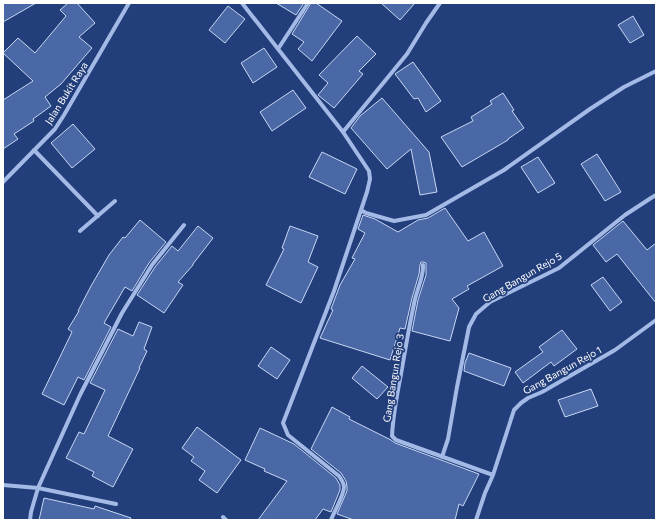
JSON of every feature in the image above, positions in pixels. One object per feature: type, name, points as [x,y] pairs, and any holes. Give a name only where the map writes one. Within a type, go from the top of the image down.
[{"type":"street","name":"Jalan Bukit Raya","points":[[3,181],[55,129],[129,3]]},
{"type":"street","points":[[242,3],[343,132],[369,171],[370,179],[361,210],[334,291],[283,423],[288,435],[339,476],[343,482],[344,488],[331,520]]},
{"type":"street","points":[[278,48],[308,3]]},
{"type":"street","points":[[343,132],[407,54],[440,3]]},
{"type":"street","points":[[361,210],[366,213],[394,221],[426,215],[504,170],[536,146],[624,87],[656,71]]},
{"type":"street","points":[[34,150],[98,216]]},
{"type":"street","name":"Gang Bangun Rejo 5","points":[[442,457],[449,432],[469,327],[476,314],[490,302],[559,268],[625,215],[656,195]]},
{"type":"street","points":[[80,231],[116,201]]},
{"type":"street","points":[[30,520],[38,488],[80,395],[122,313],[152,265],[184,226]]},
{"type":"street","name":"Gang Bangun Rejo 3","points":[[423,265],[424,270],[416,293],[397,393],[392,436],[396,440],[492,475]]},
{"type":"street","name":"Gang Bangun Rejo 1","points":[[492,475],[514,410],[521,403],[615,350],[656,320]]},
{"type":"street","points":[[476,520],[484,493],[492,475]]},
{"type":"street","points":[[3,485],[38,488],[116,504]]},
{"type":"building","points":[[3,3],[36,3],[3,22]]},
{"type":"building","points":[[68,3],[77,3],[95,23],[79,37],[92,48],[61,84],[45,97],[51,106],[33,119],[34,121],[14,134],[18,139],[3,149],[3,100],[33,81],[3,53],[18,38],[35,53],[66,16],[60,10]]},
{"type":"building","points":[[276,3],[304,3],[296,15]]},
{"type":"building","points":[[311,3],[316,3],[342,21],[312,61],[298,49],[304,42],[292,34]]},
{"type":"building","points":[[381,3],[415,3],[400,20]]},
{"type":"building","points":[[228,6],[245,19],[225,43],[209,30]]},
{"type":"building","points":[[633,16],[644,35],[630,43],[618,25]]},
{"type":"building","points":[[357,36],[376,54],[359,71],[363,74],[334,108],[318,95],[328,83],[319,75]]},
{"type":"building","points":[[264,48],[277,67],[253,83],[241,63]]},
{"type":"building","points":[[413,62],[441,101],[426,112],[418,98],[414,99],[395,74]]},
{"type":"building","points":[[293,90],[306,108],[272,131],[260,112]]},
{"type":"building","points":[[503,93],[514,110],[512,111],[524,128],[508,140],[462,167],[441,137],[473,121],[471,117],[492,104],[490,101]]},
{"type":"building","points":[[382,98],[429,152],[437,192],[420,195],[411,149],[387,169],[351,128],[360,116]]},
{"type":"building","points":[[73,124],[95,149],[72,168],[51,143]]},
{"type":"building","points":[[322,152],[357,169],[345,194],[309,177]]},
{"type":"building","points":[[597,154],[621,192],[605,201],[581,164]]},
{"type":"building","points":[[538,157],[555,183],[538,193],[521,167]]},
{"type":"building","points":[[445,208],[468,241],[484,232],[503,266],[467,286],[469,289],[452,299],[459,308],[450,341],[412,331],[418,300],[426,275],[426,263],[423,262],[421,262],[420,265],[405,329],[400,328],[390,360],[320,338],[333,310],[331,309],[340,285],[355,259],[352,258],[365,233],[358,229],[363,215],[375,219],[398,232],[418,220],[428,218]]},
{"type":"building","points":[[140,220],[166,242],[149,263],[132,291],[125,287],[104,323],[111,327],[84,380],[78,377],[64,405],[42,394],[72,332],[68,329],[109,255],[123,237],[125,238]]},
{"type":"building","points":[[623,221],[647,250],[656,243],[656,303],[617,254],[606,262],[593,245]]},
{"type":"building","points":[[198,226],[213,238],[178,282],[183,285],[164,313],[137,295],[155,267],[172,246],[178,251]]},
{"type":"building","points":[[290,226],[318,236],[308,262],[318,267],[301,303],[266,285],[284,249],[282,248]]},
{"type":"building","points":[[603,277],[622,302],[610,311],[591,285]]},
{"type":"building","points":[[139,322],[152,327],[144,349],[147,351],[108,436],[133,449],[113,487],[92,476],[94,472],[66,458],[79,432],[84,434],[105,390],[90,383],[118,329],[133,336]]},
{"type":"building","points":[[562,330],[577,349],[554,366],[551,362],[523,383],[515,372],[543,352],[539,347]]},
{"type":"building","points":[[271,347],[290,360],[277,379],[258,366]]},
{"type":"building","points":[[469,353],[511,368],[504,386],[464,371]]},
{"type":"building","points":[[362,366],[388,387],[377,399],[352,378]]},
{"type":"building","points":[[591,389],[598,406],[565,417],[558,400]]},
{"type":"building","points":[[332,407],[350,417],[349,419],[395,443],[479,474],[463,506],[459,504],[455,520],[354,520],[337,514],[347,491],[346,481],[341,473],[311,449]]},
{"type":"building","points":[[197,427],[241,460],[217,493],[199,480],[205,471],[191,461],[194,457],[182,448]]},
{"type":"building","points":[[260,428],[294,444],[336,478],[340,485],[340,490],[331,512],[323,509],[315,520],[258,520],[287,481],[264,471],[265,469],[245,460]]},
{"type":"building","points":[[44,498],[94,509],[95,506],[131,518],[130,520],[39,520]]}]
